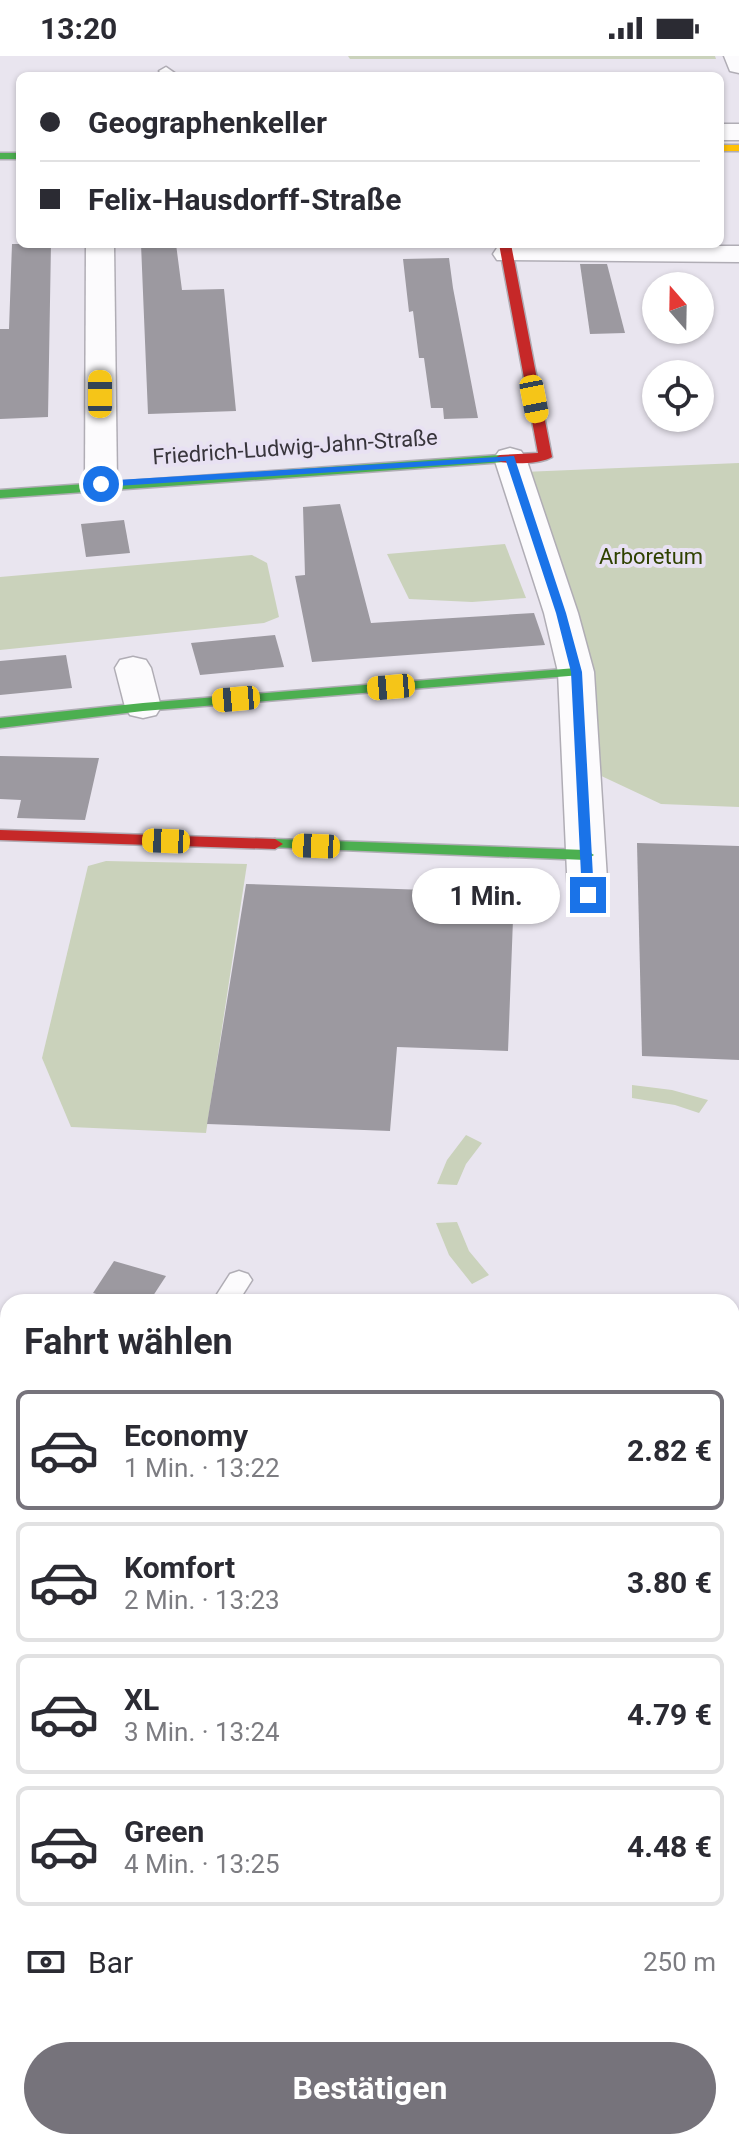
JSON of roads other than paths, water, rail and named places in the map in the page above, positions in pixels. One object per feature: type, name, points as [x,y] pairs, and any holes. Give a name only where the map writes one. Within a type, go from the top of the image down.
[{"type":"street","points":[[737,56],[739,66]]},
{"type":"street","points":[[100,248],[101,484]]},
{"type":"street","points":[[588,895],[576,672],[528,458],[506,249],[739,254]]},
{"type":"street","name":"Friedrich-Ludwig-Jahn-Straße","points":[[0,494],[101,484],[528,458]]},
{"type":"street","points":[[133,668],[143,707]]},
{"type":"street","points":[[0,723],[143,707],[576,672]]},
{"type":"street","points":[[0,835],[586,855]]},
{"type":"park label","name":"Arboretum","points":[[651,556]]}]
